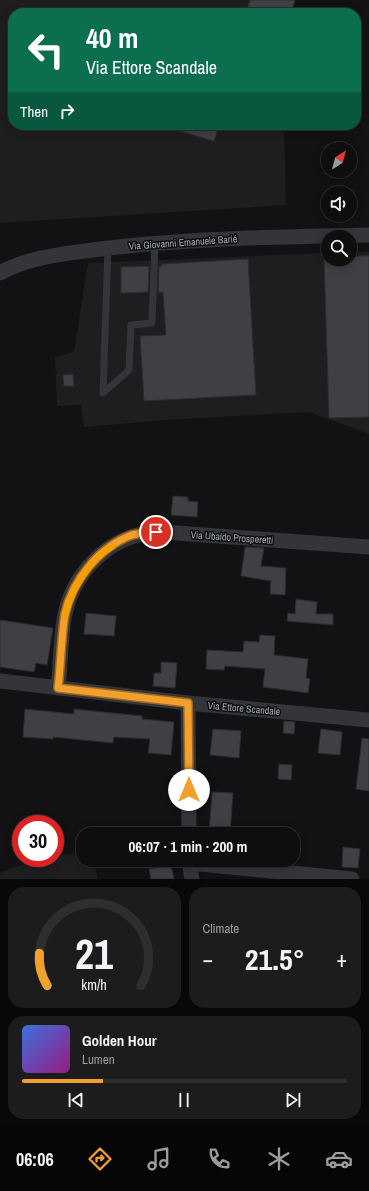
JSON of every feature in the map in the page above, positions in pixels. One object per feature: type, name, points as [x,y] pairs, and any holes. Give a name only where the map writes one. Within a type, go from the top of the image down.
[{"type":"street","name":"Via Giovanni Emanuele Barié","points":[[0,273],[18,265],[46,257],[155,243],[208,239],[369,235]]},
{"type":"street","name":"Via Ubaldo Prosperetti","points":[[58,688],[65,615],[73,591],[78,581],[108,548],[126,538],[139,534],[163,532],[369,547]]},
{"type":"street","name":"Via Ettore Scandale","points":[[0,681],[188,703],[369,720]]},
{"type":"street","points":[[188,703],[189,827]]},
{"type":"street","points":[[190,867],[192,879]]},
{"type":"street","points":[[243,867],[352,879]]},
{"type":"lane","points":[[108,248],[103,393],[129,370],[131,325],[152,323],[155,243]]},
{"type":"shaded area","points":[[0,0],[295,0],[293,8],[8,8],[8,130],[284,130],[286,205],[0,223]]},
{"type":"shaded area","points":[[357,252],[369,252],[369,434],[309,412],[165,420],[84,427],[81,405],[57,406],[55,357],[74,352],[88,263],[321,253],[321,266],[357,266]]},
{"type":"shaded area","points":[[76,853],[76,867],[95,867],[98,879],[0,879],[0,873],[16,867],[64,867],[64,855]]},
{"type":"building","points":[[250,0],[295,0],[293,8],[248,8]]},
{"type":"building","points":[[176,130],[217,130],[214,141]]},
{"type":"building","points":[[357,256],[369,256],[369,417],[329,418],[324,266],[357,266]]},
{"type":"building","points":[[248,259],[256,395],[144,401],[140,336],[166,335],[163,292],[158,292],[159,266],[162,266],[162,264]]},
{"type":"building","points":[[149,266],[148,292],[121,293],[121,267]]},
{"type":"building","points":[[73,374],[74,386],[64,386],[63,375]]},
{"type":"building","points":[[173,496],[188,497],[188,501],[198,502],[197,517],[171,515]]},
{"type":"building","points":[[245,547],[264,548],[261,566],[286,568],[285,595],[270,594],[271,581],[241,576]]},
{"type":"building","points":[[296,599],[317,602],[316,614],[333,614],[333,625],[287,621],[288,613],[295,614]]},
{"type":"building","points":[[86,613],[116,616],[114,636],[84,634]]},
{"type":"building","points":[[0,620],[53,628],[47,665],[36,663],[34,672],[0,667]]},
{"type":"building","points":[[260,635],[275,636],[274,655],[308,659],[306,678],[310,679],[308,693],[263,687],[265,669],[225,666],[224,670],[206,669],[207,650],[243,652],[244,641],[259,642]]},
{"type":"building","points":[[161,662],[177,663],[175,688],[153,686],[154,673],[161,673]]},
{"type":"building","points":[[25,709],[74,714],[74,709],[142,716],[142,719],[174,722],[171,755],[148,753],[150,739],[114,737],[113,743],[53,737],[53,739],[23,737]]},
{"type":"building","points":[[284,721],[295,722],[294,734],[283,733]]},
{"type":"building","points":[[213,729],[241,731],[239,758],[210,755]]},
{"type":"building","points":[[321,729],[342,732],[340,755],[318,753]]},
{"type":"building","points":[[362,738],[369,739],[369,791],[356,789]]},
{"type":"building","points":[[279,764],[292,765],[291,780],[278,779]]},
{"type":"building","points":[[212,792],[233,793],[231,827],[210,827]]},
{"type":"building","points":[[343,847],[360,849],[358,868],[342,867]]},
{"type":"building","points":[[171,867],[174,879],[151,879],[149,869]]},
{"type":"slow traffic","points":[[65,615],[78,581],[103,552],[112,546]]},
{"type":"route","points":[[156,532],[139,534],[126,538],[108,548],[78,581],[65,615],[58,688],[188,703],[189,790]]}]
